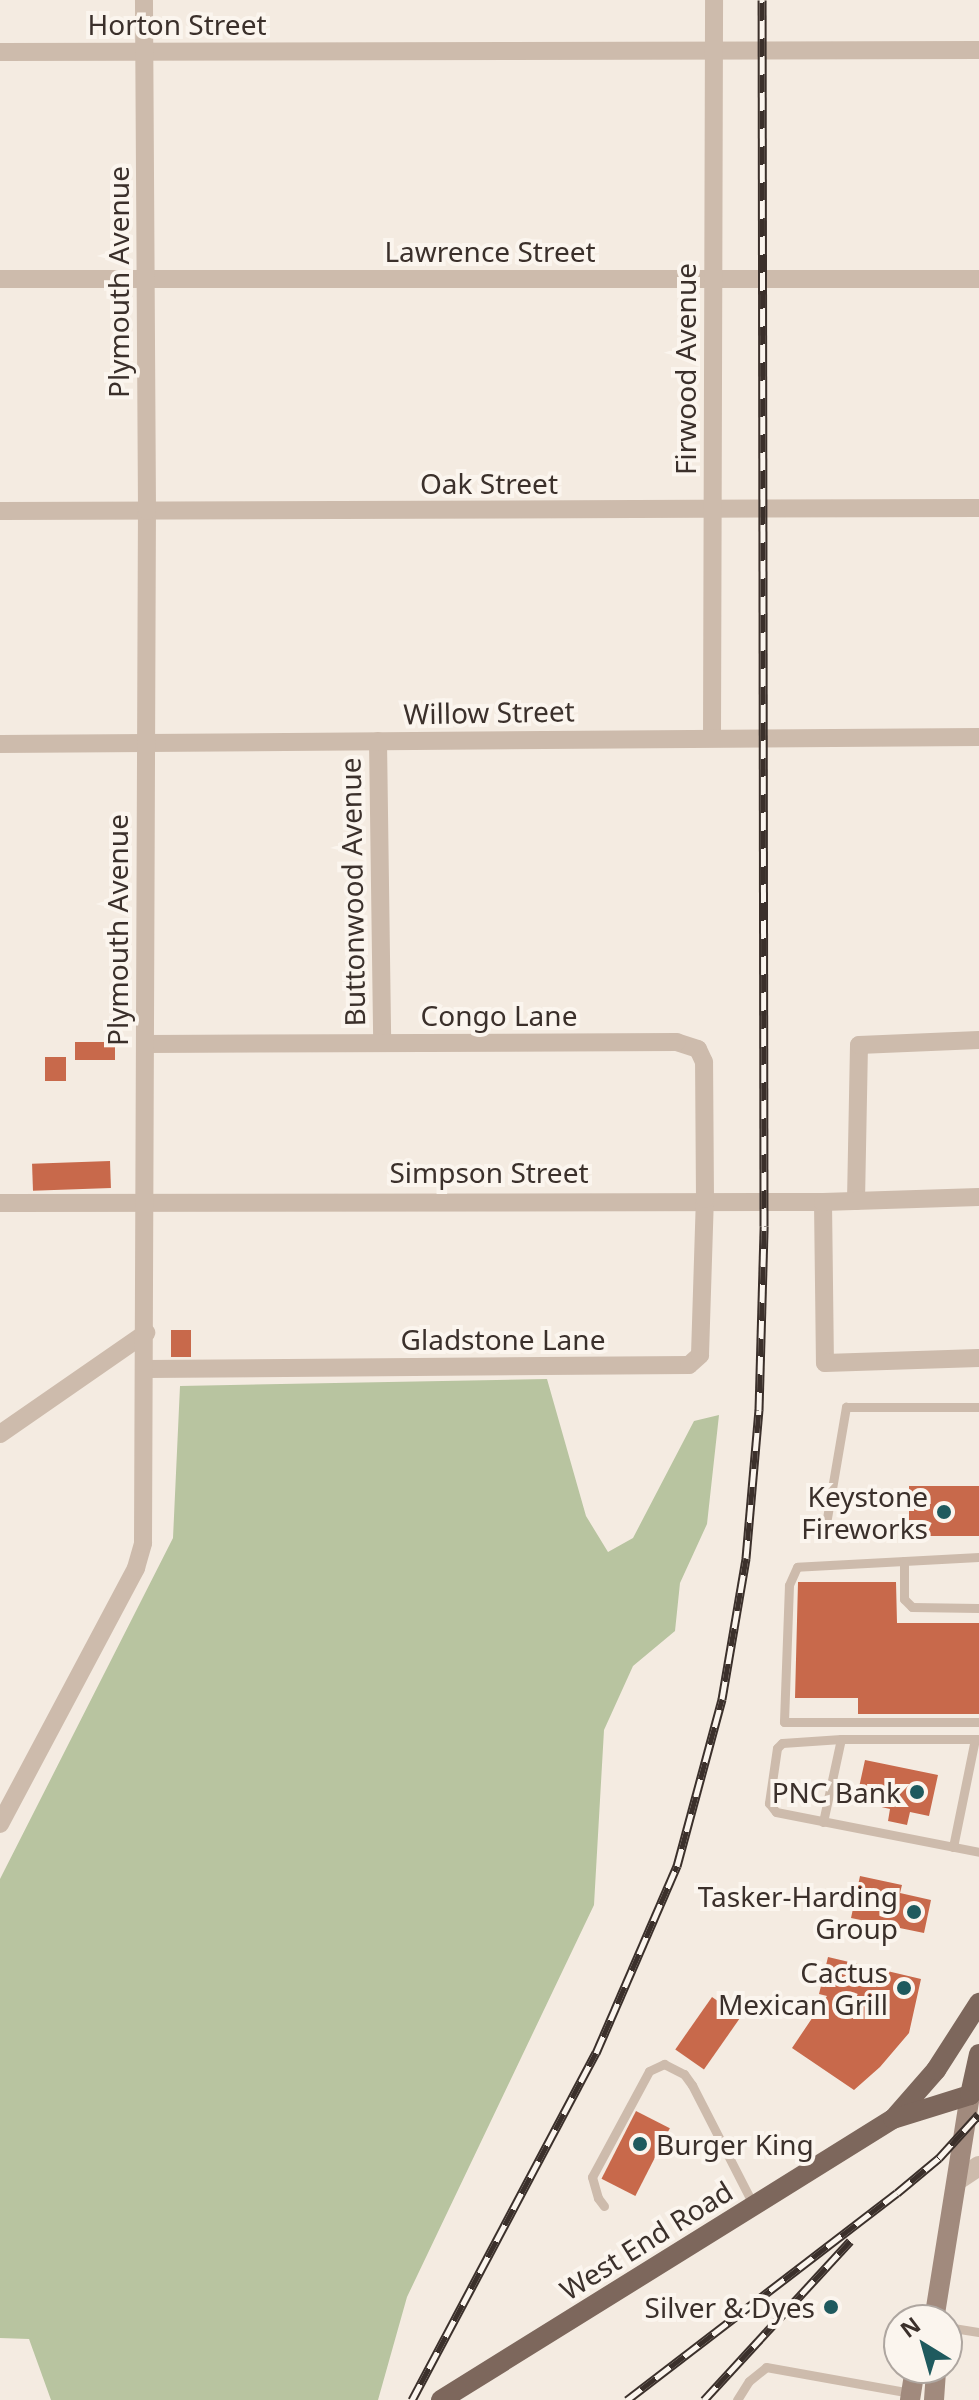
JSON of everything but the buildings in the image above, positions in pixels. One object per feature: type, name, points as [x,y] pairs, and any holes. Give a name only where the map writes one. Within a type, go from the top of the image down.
[{"type":"main road","points":[[893,2119],[936,2070],[979,2003]]},
{"type":"main road","points":[[937,2304],[979,2054]]},
{"type":"main road","name":"West End Road","points":[[441,2400],[893,2119],[974,2095]]},
{"type":"street","name":"Plymouth Avenue","points":[[0,1824],[136,1568],[143,1543],[147,511],[144,0]]},
{"type":"street","name":"Firwood Avenue","points":[[712,738],[714,0]]},
{"type":"street","name":"Horton Street","points":[[0,52],[979,50]]},
{"type":"street","name":"Lawrence Street","points":[[0,279],[979,279]]},
{"type":"street","name":"Oak Street","points":[[0,511],[979,508]]},
{"type":"street","name":"Willow Street","points":[[0,744],[979,737]]},
{"type":"street","name":"Buttonwood Avenue","points":[[378,741],[382,1043]]},
{"type":"street","points":[[856,1201],[859,1045],[979,1040]]},
{"type":"street","name":"Congo Lane","points":[[146,1044],[677,1042],[698,1049],[704,1062],[705,1199]]},
{"type":"street","name":"Simpson Street","points":[[0,1203],[705,1199],[823,1202],[979,1197]]},
{"type":"street","name":"Gladstone Lane","points":[[146,1369],[689,1365],[700,1355],[705,1199]]},
{"type":"street","points":[[823,1202],[825,1363],[979,1358]]},
{"type":"street","points":[[0,1434],[146,1333]]},
{"type":"street","points":[[958,2180],[979,2166]]},
{"type":"lane","points":[[827,1518],[846,1407],[979,1407]]},
{"type":"lane","points":[[979,1557],[797,1567],[789,1585],[784,1722],[979,1722]]},
{"type":"lane","points":[[904,1561],[904,1599],[912,1607],[979,1608]]},
{"type":"lane","points":[[823,1822],[841,1739]]},
{"type":"lane","points":[[953,1847],[977,1739],[792,1740],[777,1748],[769,1803],[776,1812],[823,1822],[953,1847],[979,1852]]},
{"type":"lane","points":[[604,2206],[598,2198],[592,2177],[644,2078],[655,2065],[664,2064],[684,2074],[754,2206]]},
{"type":"lane","points":[[737,2400],[749,2381],[766,2367],[911,2396]]},
{"type":"green space","points":[[547,1379],[586,1516],[608,1552],[633,1538],[694,1421],[719,1415],[707,1524],[680,1583],[675,1631],[633,1666],[604,1730],[594,1905],[407,2297],[378,2400],[51,2400],[29,2339],[0,2338],[0,1879],[173,1538],[180,1386]]},
{"type":"railway","points":[[412,2400],[596,2053],[677,1866],[722,1699],[746,1558],[759,1410],[764,1226],[762,0]]},
{"type":"railway","points":[[627,2400],[897,2193],[939,2158],[979,2114]]},
{"type":"railway","points":[[704,2400],[850,2241]]},
{"type":"place","name":"Keystone Fireworks","points":[[944,1512]]},
{"type":"place","name":"PNC Bank","points":[[917,1792]]},
{"type":"place","name":"Tasker-Harding Group","points":[[914,1912]]},
{"type":"place","name":"Cactus Mexican Grill","points":[[904,1988]]},
{"type":"place","name":"Burger King","points":[[640,2144]]},
{"type":"place","name":"Silver & Dyes","points":[[831,2307]]}]
